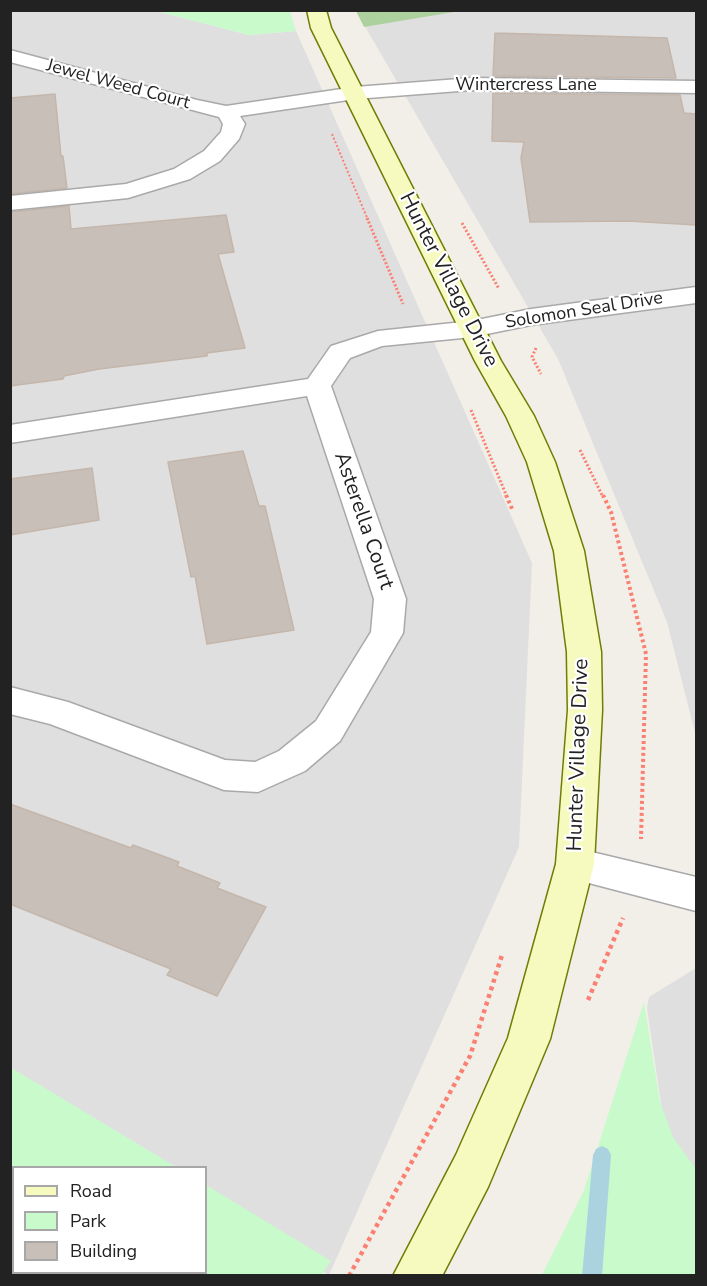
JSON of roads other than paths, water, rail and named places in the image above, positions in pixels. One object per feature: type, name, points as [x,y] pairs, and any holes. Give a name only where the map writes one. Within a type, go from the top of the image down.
[{"type":"street","name":"Hunter Village Drive","points":[[316,10],[321,28],[488,361],[520,416],[541,462],[569,551],[584,652],[585,710],[575,864],[529,1039],[472,1171],[416,1275]]},
{"type":"street","name":"Jewel Weed Court","points":[[10,56],[195,106],[226,112],[355,93]]},
{"type":"street","name":"Wintercress Lane","points":[[355,93],[472,84],[696,87]]},
{"type":"street","points":[[10,203],[128,191],[182,174],[212,156],[231,134],[234,124],[226,112]]},
{"type":"street","name":"Solomon Seal Drive","points":[[472,328],[696,295]]},
{"type":"street","points":[[10,434],[316,386],[340,352],[378,339],[472,328]]},
{"type":"street","name":"Asterella Court","points":[[10,700],[56,712],[224,775],[258,777],[292,761],[328,731],[387,633],[390,599],[316,386]]},
{"type":"street","points":[[575,864],[696,894]]},
{"type":"waterway","points":[[592,1276],[602,1155]]}]
